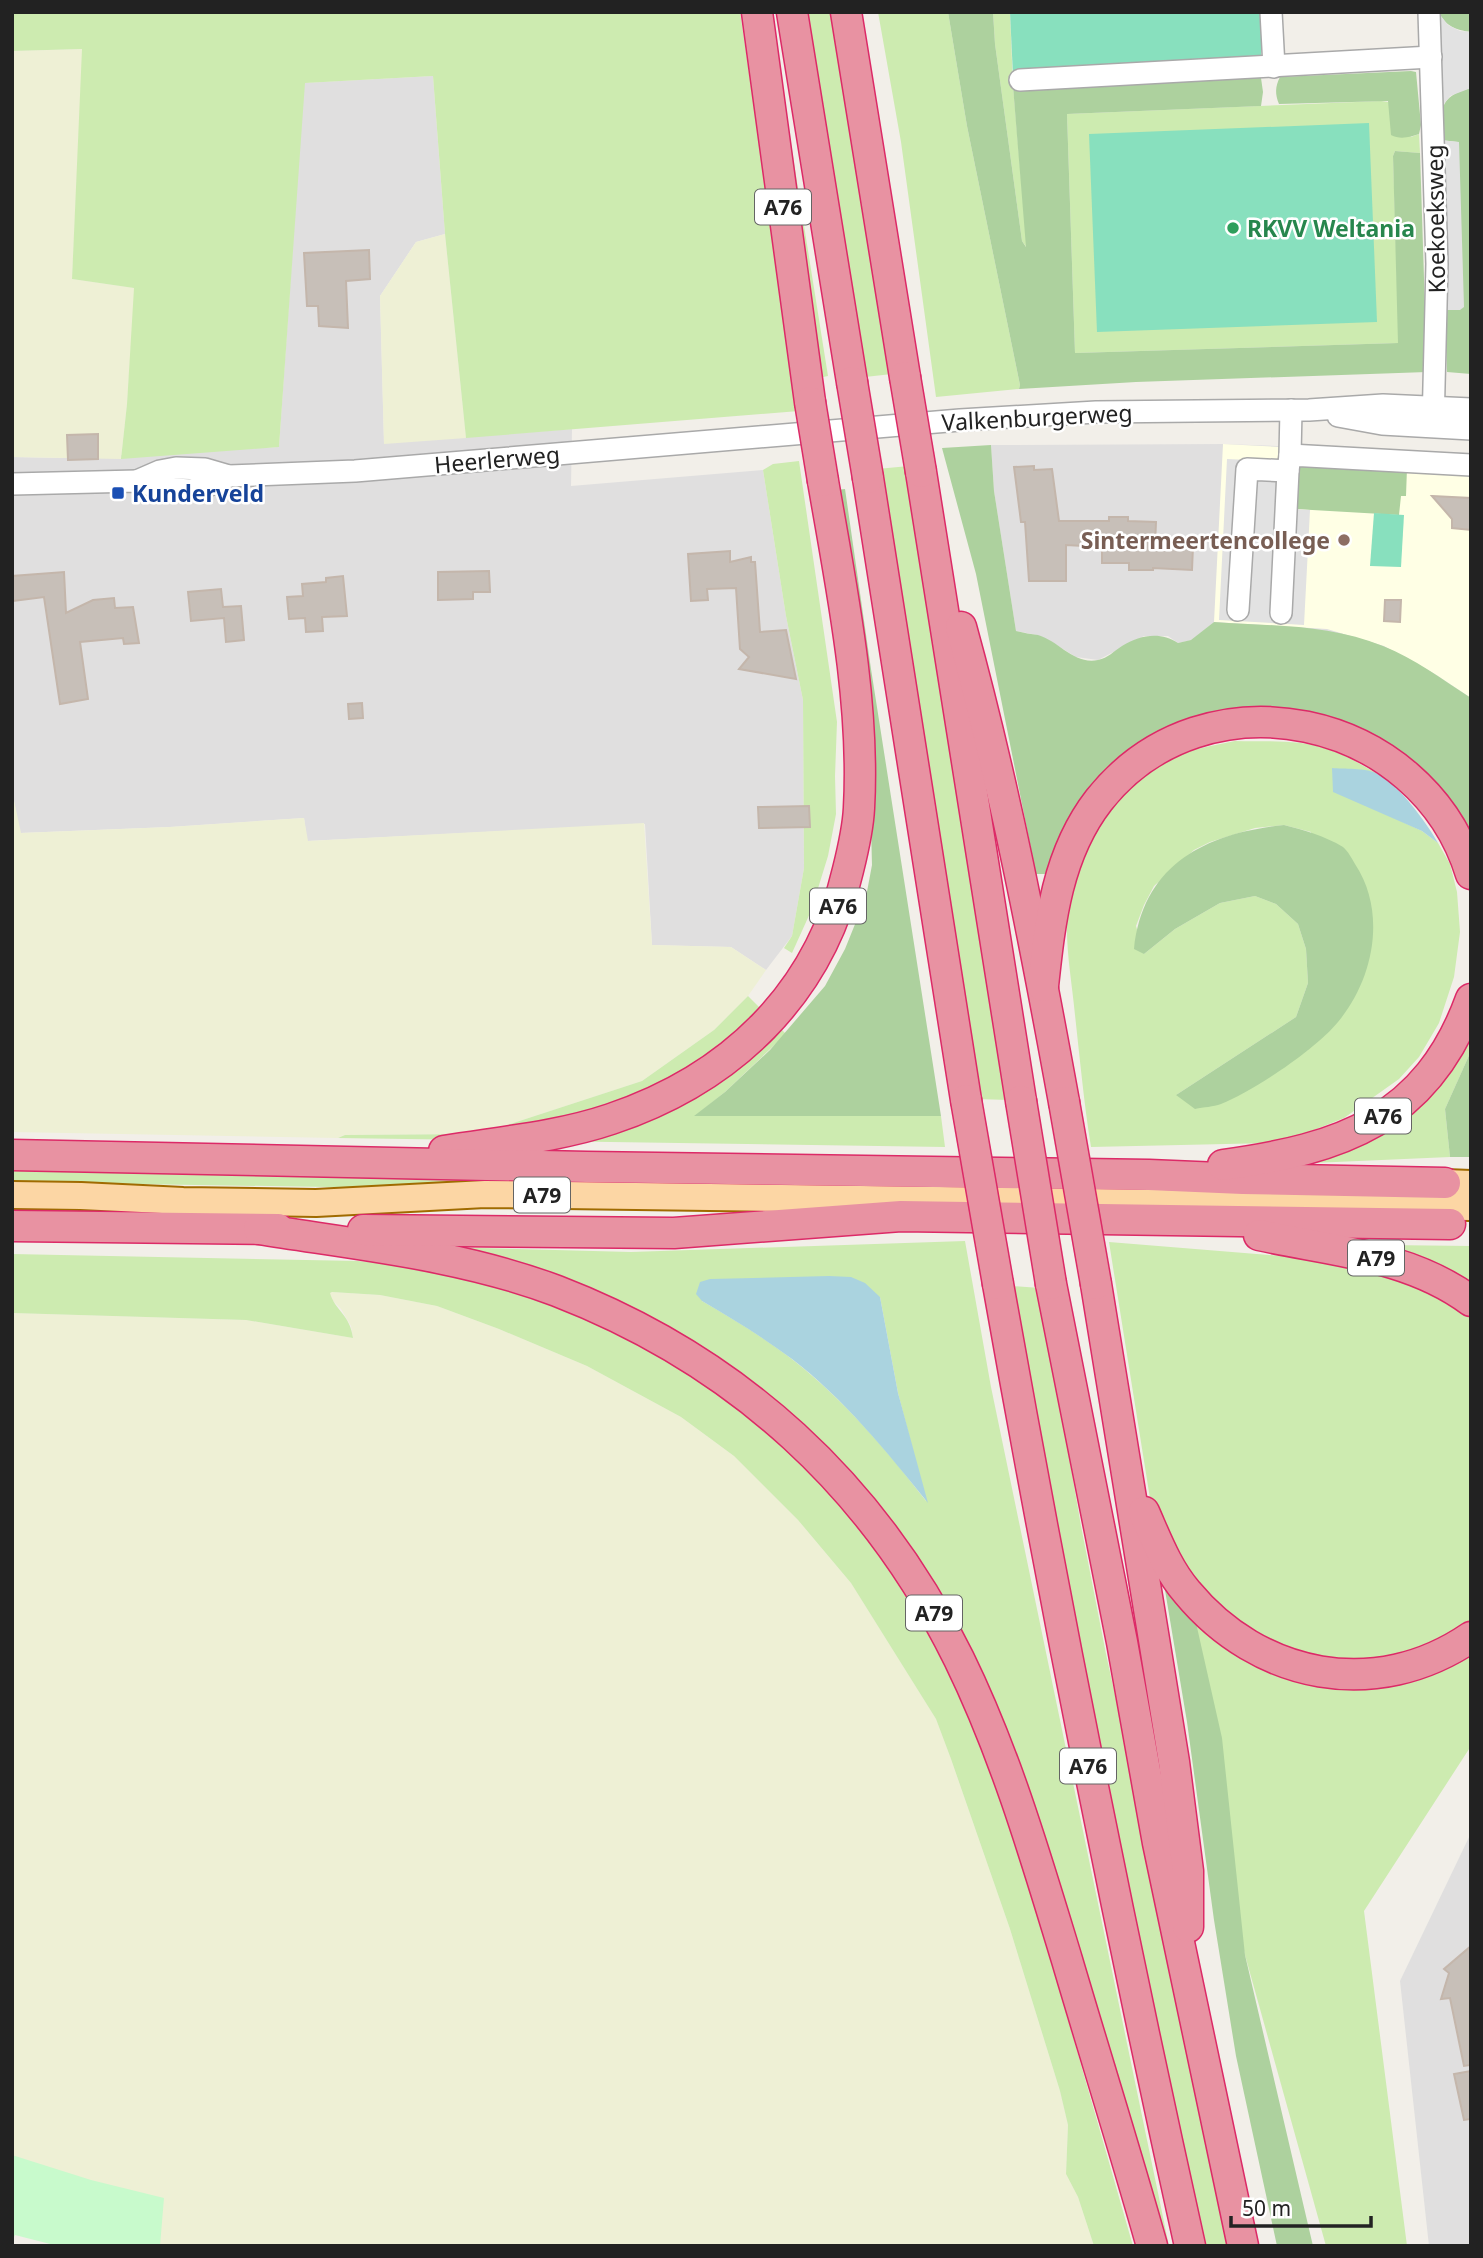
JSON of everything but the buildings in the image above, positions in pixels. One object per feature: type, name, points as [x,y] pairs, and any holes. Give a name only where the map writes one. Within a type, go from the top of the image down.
[{"type":"highway","name":"A76","points":[[371,1163],[549,1135],[607,1121],[657,1101],[701,1078],[735,1053],[768,1023],[799,985],[824,943],[835,916],[849,867],[859,810],[860,763],[853,677],[810,402],[757,12]]},
{"type":"highway","name":"A76","points":[[792,12],[966,1100],[998,1284],[1067,1661],[1136,2001],[1190,2246]]},
{"type":"highway","name":"A76","points":[[846,12],[1051,1284],[1188,1990],[1243,2246]]},
{"type":"highway","name":"A76","points":[[922,480],[984,709],[1043,986],[1064,1102],[1174,1762],[1188,1871],[1188,1990]]},
{"type":"highway","name":"A76","points":[[1043,986],[1054,902],[1072,848],[1089,814],[1100,799],[1130,770],[1166,746],[1199,732],[1243,722],[1283,722],[1309,726],[1355,741],[1403,771],[1427,794],[1458,841],[1471,874]]},
{"type":"highway","name":"A76","points":[[1149,1175],[1297,1152],[1365,1127],[1402,1103],[1419,1088],[1446,1054],[1471,999]]},
{"type":"highway","name":"A79","points":[[12,1155],[1458,1183]]},
{"type":"highway","name":"A79","points":[[12,1226],[637,1234],[901,1216],[1195,1220],[1464,1219]]},
{"type":"highway","name":"A79","points":[[1195,1220],[1382,1259],[1424,1275],[1471,1301]]},
{"type":"highway","name":"A79","points":[[259,1229],[468,1264],[526,1280],[613,1315],[691,1357],[749,1397],[806,1447],[855,1500],[918,1585],[958,1657],[983,1711],[1040,1871],[1152,2246]]},
{"type":"highway","points":[[1126,1471],[1158,1545],[1175,1576],[1187,1593],[1214,1620],[1245,1645],[1297,1667],[1339,1675],[1380,1673],[1433,1658],[1471,1637]]},
{"type":"main road","name":"A79","points":[[12,1195],[249,1203],[355,1202],[485,1194],[1464,1219]]},
{"type":"street","points":[[1271,12],[1274,67]]},
{"type":"street","name":"Koekoeksweg","points":[[1429,12],[1437,264],[1434,416]]},
{"type":"street","points":[[1020,80],[1431,57]]},
{"type":"street","name":"Valkenburgerweg","points":[[765,438],[960,420],[1096,412],[1300,410],[1383,405],[1434,416],[1471,429]]},
{"type":"street","name":"Valkenburgerweg","points":[[1434,416],[1471,409]]},
{"type":"street","points":[[1281,613],[1289,463],[1300,410]]},
{"type":"street","name":"Heerlerweg","points":[[12,484],[137,481],[160,471],[183,467],[205,469],[229,476],[355,471],[765,438]]},
{"type":"street","points":[[1238,610],[1247,469],[1289,463],[1471,465]]},
{"type":"shaded area","points":[[1438,12],[1448,25],[1460,31],[1471,32],[1471,88],[1450,96],[1441,108]]},
{"type":"shaded area","points":[[83,49],[72,279],[135,288],[121,459],[12,457],[12,51]]},
{"type":"shaded area","points":[[433,76],[445,234],[416,242],[380,296],[384,443],[572,429],[571,486],[763,470],[786,616],[803,700],[804,868],[792,936],[766,970],[731,947],[652,945],[645,824],[307,841],[304,818],[20,833],[12,791],[12,457],[61,458],[279,447],[304,83]]},
{"type":"shaded area","points":[[1440,140],[1459,142],[1464,307],[1460,310],[1445,310]]},
{"type":"shaded area","points":[[445,234],[466,438],[384,444],[380,296],[416,242]]},
{"type":"shaded area","points":[[1223,444],[1471,453],[1471,698],[1435,674],[1214,622],[1192,640],[1178,643],[1168,636],[1144,636],[1098,660],[1076,657],[1037,635],[1016,631],[994,491],[991,445]]},
{"type":"shaded area","name":"Sintermeertencollege","points":[[1223,444],[1471,457],[1471,698],[1435,674],[1384,646],[1327,629],[1214,622]]},
{"type":"shaded area","points":[[1227,459],[1297,462],[1295,509],[1310,510],[1304,625],[1219,620]]},
{"type":"shaded area","points":[[12,791],[21,833],[304,818],[308,841],[644,823],[652,945],[731,947],[766,970],[748,996],[714,1030],[642,1081],[480,1134],[345,1135],[338,1138],[12,1132]]},
{"type":"shaded area","points":[[329,1293],[380,1295],[437,1306],[587,1366],[681,1417],[734,1456],[798,1520],[851,1583],[936,1719],[951,1759],[1010,1929],[1060,2091],[1068,2125],[1066,2174],[1078,2197],[1094,2246],[105,2246],[12,2215],[12,1313],[246,1320],[353,1338],[351,1326],[331,1299]]},
{"type":"shaded area","points":[[1471,1833],[1471,2246],[1429,2246],[1400,1981]]},
{"type":"green space","points":[[12,12],[740,12],[799,411],[466,438],[445,234],[433,76],[305,83],[279,447],[121,459],[134,288],[72,279],[82,49],[12,51]]},
{"type":"green space","points":[[770,12],[828,376],[818,378]]},
{"type":"green space","points":[[802,12],[832,12],[892,374],[865,377]]},
{"type":"green space","points":[[878,12],[948,12],[967,126],[1019,389],[936,397],[901,142]]},
{"type":"green space","points":[[948,12],[993,12],[1022,241],[1026,247],[1013,86],[1261,78],[1261,106],[1067,114],[1075,353],[1398,343],[1395,151],[1420,153],[1427,372],[1136,382],[1019,389],[967,126]]},
{"type":"green space","points":[[993,12],[1010,12],[1013,86],[1027,248],[1022,241]]},
{"type":"green space","points":[[1010,12],[1261,12],[1261,63],[1013,76]]},
{"type":"green space","points":[[1438,12],[1471,12],[1471,32],[1452,27]]},
{"type":"green space","points":[[1416,72],[1421,125],[1419,134],[1409,137],[1391,135],[1388,101],[1279,104],[1277,97],[1276,87],[1280,77]]},
{"type":"green space","points":[[1471,88],[1471,374],[1447,372],[1445,310],[1458,142],[1440,140],[1443,106],[1452,95]]},
{"type":"green space","name":"RKVV Weltania","points":[[1388,102],[1411,137],[1419,134],[1420,153],[1395,151],[1393,156],[1399,343],[1075,353],[1067,114]]},
{"type":"green space","name":"RKVV Weltania","points":[[1369,123],[1377,322],[1097,332],[1089,134]]},
{"type":"green space","points":[[991,445],[994,491],[1016,631],[1046,638],[1074,656],[1089,661],[1105,658],[1129,642],[1143,637],[1164,637],[1178,643],[1191,640],[1214,622],[1321,630],[1363,639],[1395,651],[1471,698],[1471,835],[1446,796],[1429,778],[1390,746],[1347,724],[1317,717],[1192,722],[1048,874],[1036,874],[976,574],[942,448]]},
{"type":"green space","points":[[799,461],[837,722],[836,814],[828,856],[811,911],[792,953],[784,948],[792,936],[804,868],[803,700],[786,616],[763,470],[773,464]]},
{"type":"green space","points":[[1297,462],[1407,468],[1406,496],[1401,496],[1399,515],[1295,509]]},
{"type":"green space","points":[[909,466],[1008,1100],[978,1099],[877,469]]},
{"type":"green space","points":[[845,489],[941,1116],[694,1116],[725,1092],[770,1050],[825,986],[845,949],[866,897],[872,865],[869,747],[836,490]]},
{"type":"green space","points":[[1374,513],[1404,515],[1401,567],[1370,566]]},
{"type":"green space","points":[[1235,741],[1293,742],[1346,756],[1376,773],[1390,816],[1422,831],[1438,843],[1450,864],[1457,892],[1460,932],[1454,977],[1439,1023],[1419,1057],[1399,1079],[1344,1118],[1309,1132],[1271,1143],[1091,1147],[1067,944],[1067,920],[1076,873],[1098,827],[1113,806],[1148,771],[1168,759],[1192,750]],"holes":[[[1284,825],[1311,832],[1308,1050],[1176,1095],[1296,1017],[1308,983],[1306,949],[1298,924],[1276,904],[1255,896],[1220,903],[1175,929],[1144,954],[1136,926],[1144,905],[1154,886],[1194,850],[1210,842],[1255,828]]]},
{"type":"green space","points":[[1284,825],[1329,840],[1343,847],[1351,857],[1365,883],[1371,903],[1372,945],[1368,966],[1350,1005],[1338,1022],[1315,1044],[1250,1090],[1218,1105],[1195,1109],[1176,1095],[1296,1017],[1308,983],[1306,949],[1298,924],[1276,904],[1255,896],[1220,903],[1175,929],[1144,954],[1134,949],[1140,920],[1150,895],[1165,875],[1183,858],[1205,845],[1229,836]]},
{"type":"green space","points":[[748,996],[786,1034],[725,1092],[695,1116],[941,1116],[945,1147],[338,1138],[345,1135],[480,1134],[642,1081],[714,1030]]},
{"type":"green space","points":[[1471,1020],[1471,1051],[1445,1109],[1450,1157],[1290,1164],[1344,1146]]},
{"type":"green space","points":[[1471,1051],[1471,1157],[1450,1157],[1445,1109]]},
{"type":"green space","points":[[12,1165],[954,1182],[956,1197],[12,1182]]},
{"type":"green space","points":[[965,1241],[991,1387],[1169,2246],[1158,2246],[1000,1731],[803,1427],[758,1385],[674,1331],[439,1247],[631,1252]],"holes":[[[710,1279],[751,1279],[880,1297],[898,1393],[926,1501],[864,1426],[812,1375],[771,1344],[702,1301]]]},
{"type":"green space","points":[[1109,1242],[1294,1257],[1359,1270],[1385,1245],[1471,1246],[1471,1746],[1364,1911],[1407,2246],[1326,2246],[1245,1955],[1156,1536]]},
{"type":"green space","points":[[12,1254],[358,1261],[427,1268],[493,1283],[610,1327],[680,1364],[746,1409],[841,1501],[883,1554],[948,1666],[986,1751],[1022,1859],[1133,2246],[1094,2246],[1078,2197],[1066,2174],[1068,2125],[1060,2091],[1010,1929],[936,1719],[851,1583],[798,1520],[734,1456],[681,1417],[587,1366],[437,1306],[380,1295],[332,1292],[332,1299],[349,1323],[353,1338],[246,1320],[12,1313]]},
{"type":"green space","points":[[1011,1286],[1040,1288],[1106,1654],[1236,2246],[1200,2246],[1119,1879]]},
{"type":"green space","points":[[1156,1536],[1194,1614],[1222,1738],[1245,1955],[1313,2246],[1277,2246],[1236,2056],[1187,1722]]},
{"type":"green space","points":[[12,2155],[91,2180],[164,2198],[160,2246],[58,2246],[15,2235],[12,2241]]},
{"type":"water","points":[[1332,768],[1366,770],[1384,777],[1410,804],[1438,843],[1422,831],[1333,792]]},
{"type":"water","points":[[851,1277],[865,1283],[880,1297],[898,1393],[928,1503],[864,1427],[811,1374],[770,1344],[702,1301],[696,1294],[700,1282],[710,1279]]},
{"type":"place","name":"RKVV Weltania","points":[[1233,228]]},
{"type":"place","name":"Kunderveld","points":[[118,493]]},
{"type":"place","name":"Sintermeertencollege","points":[[1344,540]]}]
